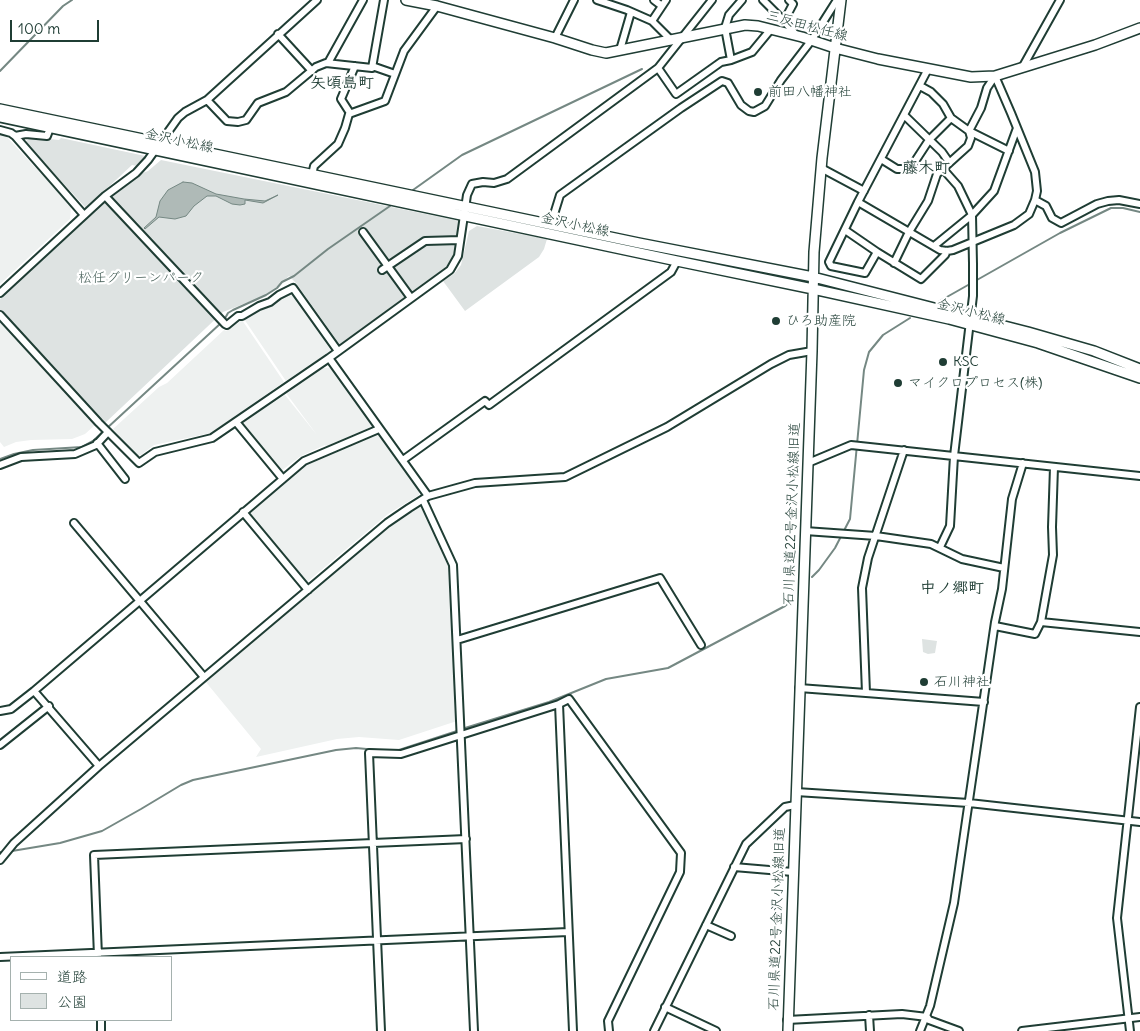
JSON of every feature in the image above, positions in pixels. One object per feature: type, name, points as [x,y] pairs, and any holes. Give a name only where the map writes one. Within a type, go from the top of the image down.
[{"type":"main road","name":"三反田松任線","points":[[406,0],[437,6],[606,53],[745,25],[771,29],[835,48],[928,69],[971,76],[994,76],[1140,28]]},
{"type":"main road","name":"石川県道22号金沢小松線旧道","points":[[788,1031],[813,277],[821,168],[840,1]]},
{"type":"main road","name":"金沢小松線","points":[[0,109],[158,146],[465,211],[552,224],[813,277],[1094,352],[1140,369]]},
{"type":"main road","name":"金沢小松線","points":[[0,117],[50,128],[312,175],[677,262],[969,320],[1140,378]]},
{"type":"street","points":[[0,293],[105,196],[136,173],[148,160],[178,118],[207,100],[317,0]]},
{"type":"street","points":[[328,63],[363,0]]},
{"type":"street","points":[[372,66],[384,0]]},
{"type":"street","points":[[555,38],[574,0]]},
{"type":"street","points":[[597,0],[652,21],[670,39]]},
{"type":"street","points":[[652,21],[664,3],[654,0]]},
{"type":"street","points":[[0,314],[139,463],[155,452],[212,438],[329,358],[450,270],[458,256],[467,195],[472,184],[494,183],[507,179],[658,68],[712,0]]},
{"type":"street","points":[[731,60],[725,28],[729,15],[742,0]]},
{"type":"street","points":[[763,0],[797,36]]},
{"type":"street","points":[[784,21],[793,4],[789,0]]},
{"type":"street","points":[[1022,68],[1060,0]]},
{"type":"street","points":[[552,224],[560,195],[681,108],[722,81],[728,83],[742,105],[749,111],[754,112],[765,106],[781,80],[840,1]]},
{"type":"street","points":[[312,175],[314,166],[338,144],[350,113],[385,101],[404,51],[437,6]]},
{"type":"street","points":[[620,50],[631,12]]},
{"type":"street","points":[[658,68],[676,94],[721,62],[752,52],[771,29]]},
{"type":"street","points":[[278,34],[312,71]]},
{"type":"street","points":[[207,100],[227,121],[238,122],[246,120],[258,103],[286,92],[316,67],[328,63],[372,68],[372,66],[395,74]]},
{"type":"street","points":[[350,113],[341,99],[354,66]]},
{"type":"street","points":[[877,252],[865,273],[831,266],[829,262],[858,202],[928,69]]},
{"type":"street","points":[[858,202],[934,246],[947,251],[1014,225],[1029,214],[1037,191],[1035,172],[994,76]]},
{"type":"street","points":[[894,263],[909,232],[928,201],[937,174],[968,146],[971,138],[969,131],[994,76]]},
{"type":"street","points":[[920,86],[931,92],[943,104],[951,118],[969,131],[1009,151]]},
{"type":"street","points":[[904,115],[949,162]]},
{"type":"street","points":[[881,159],[897,169],[910,169],[929,140],[951,118]]},
{"type":"street","points":[[15,136],[26,134],[47,136],[50,128]]},
{"type":"street","points":[[934,246],[972,215],[994,191],[1017,128]]},
{"type":"street","points":[[0,130],[15,136],[84,215]]},
{"type":"street","points":[[821,168],[864,191]]},
{"type":"street","points":[[940,547],[950,526],[954,456],[973,291],[972,215],[958,186],[943,169]]},
{"type":"street","points":[[105,196],[227,325],[238,316],[242,316],[270,302],[293,288],[338,351]]},
{"type":"street","points":[[1035,200],[1046,206],[1052,218],[1062,223],[1097,204],[1108,201],[1119,200],[1140,204]]},
{"type":"street","points":[[845,230],[921,279],[947,251]]},
{"type":"street","points":[[362,232],[385,268],[411,298]]},
{"type":"street","points":[[385,268],[425,241],[460,240]]},
{"type":"street","points":[[403,460],[485,401],[489,406],[671,272],[677,262]]},
{"type":"street","points":[[0,860],[14,843],[99,766],[387,523],[426,498],[475,482],[565,477],[667,426],[771,364],[790,355],[812,351]]},
{"type":"street","points":[[329,358],[403,460],[426,498],[454,565],[474,1031]]},
{"type":"street","points":[[236,422],[282,479]]},
{"type":"street","points":[[0,711],[10,709],[34,691],[304,461],[379,428]]},
{"type":"street","points":[[0,465],[21,457],[76,454],[97,444],[106,429]]},
{"type":"street","points":[[97,444],[125,480]]},
{"type":"street","points":[[808,463],[851,445],[1140,476]]},
{"type":"street","points":[[866,693],[862,588],[868,558],[904,450]]},
{"type":"street","points":[[920,1031],[927,1017],[954,903],[1004,568],[1012,499],[1023,464]]},
{"type":"street","points":[[995,626],[1035,634],[1041,622],[1053,555],[1054,467]]},
{"type":"street","points":[[243,512],[308,590]]},
{"type":"street","points":[[74,524],[204,677]]},
{"type":"street","points":[[805,531],[876,536],[931,544],[962,559],[1004,568]]},
{"type":"street","points":[[457,640],[660,578],[701,645]]},
{"type":"street","points":[[1041,622],[1140,632]]},
{"type":"street","points":[[799,688],[984,702]]},
{"type":"street","points":[[34,691],[49,706],[99,766]]},
{"type":"street","points":[[381,1031],[369,753],[401,754],[559,704],[569,699],[681,853],[680,872],[608,1021],[609,1031]]},
{"type":"street","points":[[559,704],[573,1031]]},
{"type":"street","points":[[0,745],[49,706]]},
{"type":"street","points":[[1130,1031],[1117,918],[1140,706]]},
{"type":"street","points":[[796,792],[969,804],[1140,822]]},
{"type":"street","points":[[654,1031],[746,844],[785,807],[795,805]]},
{"type":"street","points":[[98,955],[94,855],[466,839]]},
{"type":"street","points":[[734,868],[793,872]]},
{"type":"street","points":[[706,924],[731,936]]},
{"type":"street","points":[[49,956],[568,932]]},
{"type":"street","points":[[665,1007],[716,1031]]},
{"type":"street","points":[[788,1020],[902,1014],[927,1017],[929,1020],[960,1031]]},
{"type":"street","points":[[869,1015],[870,1031]]},
{"type":"street","points":[[1022,1031],[1140,1018]]},
{"type":"shaded area","points":[[0,134],[5,135],[71,206],[70,219],[0,284]]},
{"type":"shaded area","points":[[183,182],[192,183],[216,194],[244,199],[265,201],[278,195],[263,203],[245,200],[245,204],[240,205],[232,204],[216,196],[207,196],[194,206],[186,216],[175,219],[159,217],[145,229],[156,217],[160,201],[168,190]]},
{"type":"shaded area","points":[[289,292],[294,294],[331,351],[286,381],[244,319],[267,307]]},
{"type":"shaded area","points":[[0,319],[95,425],[85,434],[72,439],[16,442],[4,447],[0,442]]},
{"type":"shaded area","points":[[242,320],[284,382],[211,433],[154,445],[141,455],[136,456],[113,429],[159,387],[167,383],[224,330],[226,331]]},
{"type":"shaded area","points":[[323,368],[330,368],[373,426],[327,447],[325,445],[301,456],[281,471],[240,424],[285,395],[317,435],[286,393]]},
{"type":"shaded area","points":[[378,433],[419,490],[419,495],[388,514],[307,582],[247,515],[248,512],[307,463]]},
{"type":"shaded area","points":[[422,506],[448,566],[457,721],[399,740],[359,737],[337,739],[256,757],[261,749],[205,681],[395,521]]},
{"type":"green space","points":[[31,137],[59,140],[61,138],[150,157],[137,166],[132,165],[86,208],[25,142]]},
{"type":"green space","name":"松任グリーンパーク","points":[[161,160],[460,221],[454,257],[442,271],[340,345],[289,276],[269,294],[223,312],[105,423],[0,311],[0,299],[132,177],[148,171]]},
{"type":"green space","points":[[477,226],[547,239],[539,257],[465,311],[443,281],[454,274],[461,265],[469,231]]},
{"type":"green space","points":[[922,639],[937,641],[935,653],[928,654],[923,652]]},
{"type":"waterway","points":[[0,71],[63,6],[72,0]]},
{"type":"waterway","points":[[413,190],[462,155],[642,69]]},
{"type":"waterway","points":[[224,320],[228,313],[277,288],[282,282],[294,276],[328,249],[390,206]]},
{"type":"waterway","points":[[938,302],[1060,233],[1111,208],[1123,208],[1140,212]]},
{"type":"waterway","points":[[812,577],[835,548],[850,519],[864,370],[869,352],[883,335],[910,318]]},
{"type":"waterway","points":[[0,459],[33,450],[82,447],[93,441],[221,323]]},
{"type":"waterway","points":[[465,728],[549,702],[606,679],[668,668],[785,606],[794,598]]},
{"type":"waterway","points":[[12,851],[60,843],[102,831],[181,785],[193,780],[336,750],[356,748],[399,750],[457,731]]},
{"type":"place","name":"前田八幡神社","points":[[758,92]]},
{"type":"place","name":"ひろ助産院","points":[[776,321]]},
{"type":"place","name":"KSC","points":[[943,362]]},
{"type":"place","name":"マイクロプロセス(株)","points":[[898,383]]},
{"type":"place","name":"石川神社","points":[[924,682]]},
{"type":"district","name":"矢頃島町","points":[[342,83]]},
{"type":"district","name":"藤木町","points":[[926,168]]},
{"type":"district","name":"中ノ郷町","points":[[952,588]]}]
